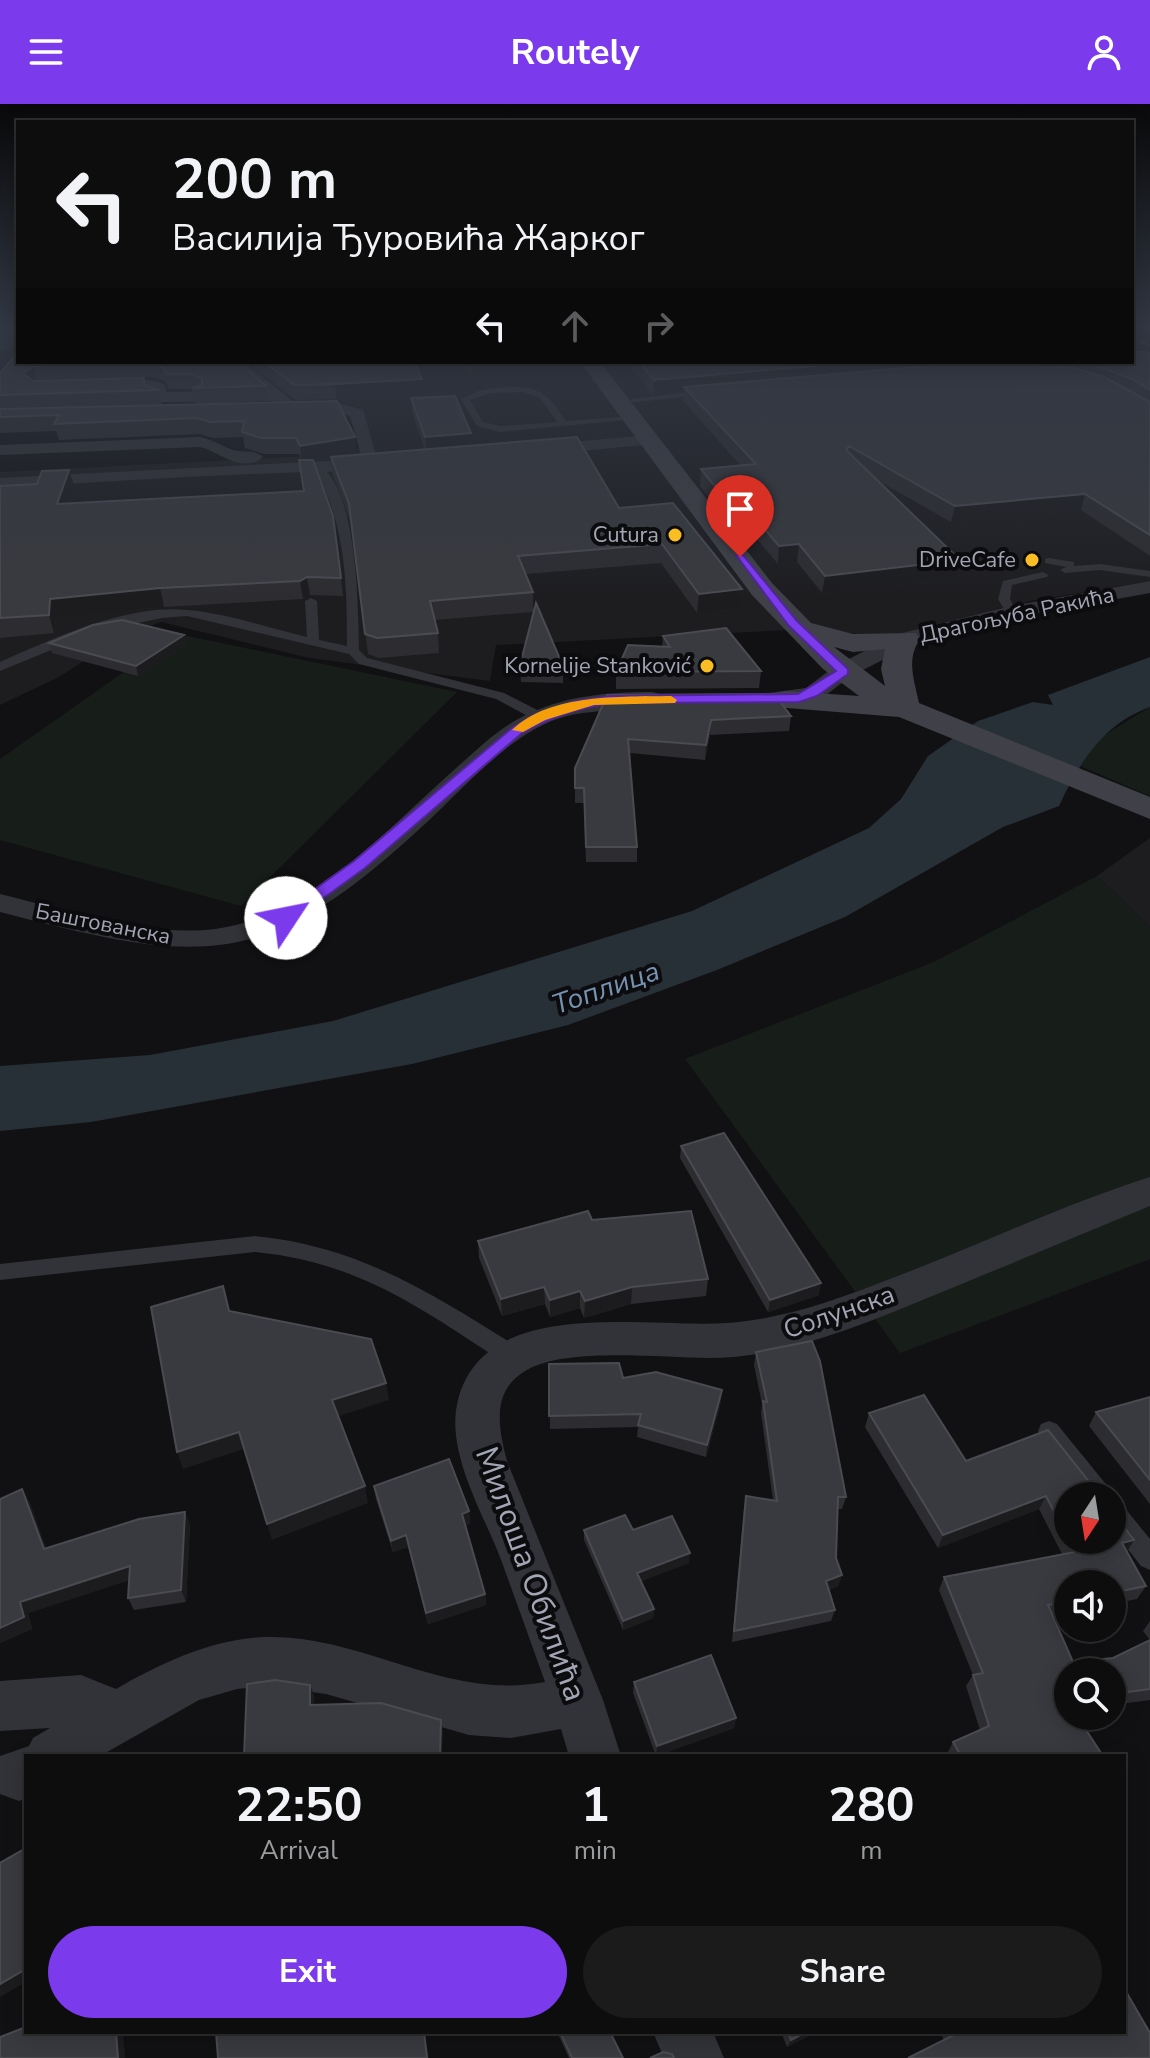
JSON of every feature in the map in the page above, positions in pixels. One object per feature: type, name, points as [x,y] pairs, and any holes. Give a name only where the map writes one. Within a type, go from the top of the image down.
[{"type":"main road","points":[[632,418],[762,589],[797,628],[843,671],[875,693],[909,710],[1150,809]]},
{"type":"main road","points":[[797,628],[845,643],[903,642],[896,669],[909,710]]},
{"type":"main road","points":[[786,700],[909,710]]},
{"type":"street","points":[[356,418],[369,459]]},
{"type":"street","points":[[40,448],[50,427]]},
{"type":"street","points":[[516,452],[649,440]]},
{"type":"street","points":[[0,450],[200,442],[214,445],[228,456],[357,454],[369,459]]},
{"type":"street","points":[[348,466],[369,459]]},
{"type":"street","points":[[0,483],[197,470],[319,468],[394,462]]},
{"type":"street","name":"Драгољуба Ракића","points":[[843,671],[903,642],[1011,612],[1150,587]]},
{"type":"street","points":[[736,700],[786,700],[813,694],[843,671]]},
{"type":"street","name":"Баштованска","points":[[0,903],[168,938],[217,938],[271,925],[299,910],[349,872],[511,736],[540,717],[593,701],[679,700]]},
{"type":"street","name":"Солунска","points":[[511,1355],[572,1343],[727,1341],[789,1331],[870,1304],[1150,1191]]},
{"type":"street","name":"Милоша Обилића","points":[[511,1355],[495,1367],[481,1390],[479,1415],[483,1454],[578,1700],[594,1754]]},
{"type":"street","points":[[55,1754],[121,1716],[213,1670],[264,1663],[315,1669],[469,1710],[522,1713],[578,1700]]},
{"type":"street","points":[[0,1706],[81,1700],[121,1716]]},
{"type":"street","points":[[684,2034],[694,2058]]},
{"type":"lane","points":[[475,418],[489,428],[563,424],[589,418]]},
{"type":"lane","points":[[559,418],[563,424]]},
{"type":"lane","points":[[319,468],[331,485],[348,548],[353,651]]},
{"type":"lane","points":[[1060,565],[1150,574]]},
{"type":"lane","points":[[1010,579],[1035,570],[1017,569],[1010,579],[1004,599],[1011,612]]},
{"type":"lane","points":[[311,601],[313,642]]},
{"type":"lane","points":[[0,667],[82,630],[159,613],[187,613],[353,651],[363,661],[500,696],[540,717]]},
{"type":"lane","points":[[0,1272],[255,1244],[294,1245],[387,1278],[511,1355]]},
{"type":"lane","points":[[1049,1431],[1090,1482]]},
{"type":"lane","points":[[1126,1528],[1150,1558]]},
{"type":"shaded area","points":[[348,418],[1150,418],[1150,581],[1031,601],[891,636],[787,630],[496,645],[490,681],[309,658],[161,622],[124,635],[59,677],[0,705],[0,472],[352,454],[363,443]]},
{"type":"shaded area","points":[[178,634],[457,692],[241,906],[0,840],[0,759]]},
{"type":"shaded area","points":[[1150,707],[1150,796],[1078,765],[1100,738]]},
{"type":"shaded area","points":[[1150,838],[1150,927],[1097,876]]},
{"type":"shaded area","points":[[1097,876],[1150,927],[1150,1259],[900,1353],[685,1059],[934,962]]},
{"type":"water","name":"Топлица","points":[[1150,657],[1150,707],[1119,724],[1094,747],[1059,806],[1003,827],[845,917],[717,970],[568,1025],[412,1064],[91,1122],[0,1131],[0,1066],[150,1055],[333,1021],[692,911],[869,828],[901,799],[928,756],[978,721],[1033,702],[1053,705],[1048,695]]},
{"type":"building","points":[[57,418],[193,418],[54,424]]},
{"type":"building","points":[[198,418],[346,418],[355,437],[300,446],[296,438],[261,438],[242,432],[244,421],[210,422]]},
{"type":"building","points":[[418,418],[465,418],[471,433],[425,437]]},
{"type":"building","points":[[713,418],[1150,418],[1150,535],[1085,494],[955,506],[849,446],[846,450],[960,560],[825,576],[799,544],[779,546],[751,513],[737,514],[701,469],[756,464]]},
{"type":"building","points":[[577,437],[619,508],[673,503],[742,589],[699,594],[662,544],[518,556],[533,592],[430,601],[438,633],[377,638],[365,634],[349,504],[331,457]]},
{"type":"building","points":[[299,460],[313,460],[333,516],[341,578],[307,577],[300,581],[160,588],[50,599],[49,615],[0,618],[0,486],[37,484],[42,471],[69,470],[57,504],[304,491]]},
{"type":"building","points":[[536,603],[563,666],[520,665]]},
{"type":"building","points":[[122,620],[184,635],[136,666],[49,643],[93,625]]},
{"type":"building","points":[[726,628],[761,671],[616,672],[628,645],[670,647],[663,636]]},
{"type":"building","points":[[774,694],[791,716],[711,720],[706,745],[628,739],[637,847],[586,847],[584,788],[575,788],[575,768],[607,695]]},
{"type":"building","points":[[724,1133],[821,1283],[770,1300],[681,1146]]},
{"type":"building","points":[[588,1211],[592,1220],[691,1211],[708,1279],[632,1287],[585,1301],[580,1291],[550,1300],[544,1287],[501,1299],[478,1241]]},
{"type":"building","points":[[223,1286],[229,1311],[371,1339],[386,1383],[332,1400],[365,1486],[267,1524],[239,1432],[177,1452],[151,1307]]},
{"type":"building","points":[[812,1341],[820,1361],[846,1497],[838,1497],[836,1558],[842,1575],[826,1581],[835,1610],[734,1631],[746,1496],[777,1501],[763,1401],[767,1402],[756,1352]]},
{"type":"building","points":[[619,1363],[623,1378],[656,1372],[722,1390],[707,1445],[638,1425],[641,1414],[549,1416],[549,1364]]},
{"type":"building","points":[[924,1395],[966,1461],[1048,1430],[1089,1482],[1054,1482],[1054,1512],[1046,1496],[943,1535],[869,1413]]},
{"type":"building","points":[[1150,1397],[1150,1480],[1096,1412]]},
{"type":"building","points":[[449,1459],[469,1511],[462,1514],[485,1594],[426,1613],[406,1535],[391,1541],[374,1486]]},
{"type":"building","points":[[22,1489],[44,1549],[139,1519],[185,1512],[181,1590],[128,1598],[130,1566],[20,1602],[24,1617],[0,1628],[0,1499]]},
{"type":"building","points":[[625,1515],[633,1530],[672,1516],[690,1553],[637,1573],[654,1609],[623,1621],[584,1530]]},
{"type":"building","points":[[1126,1530],[1134,1540],[1126,1542]]},
{"type":"building","points":[[1126,1550],[1146,1586],[1126,1590],[1126,1570],[1054,1570],[1054,1604],[1048,1605],[1054,1619],[1054,1642],[1064,1642],[1071,1658],[1054,1658],[1054,1730],[1086,1730],[1102,1754],[960,1754],[953,1742],[989,1726],[973,1675],[983,1673],[944,1577],[1065,1554],[1126,1554]]},
{"type":"building","points":[[1150,1640],[1150,1689],[1126,1692],[1126,1658],[1113,1658]]},
{"type":"building","points":[[711,1655],[736,1718],[657,1746],[634,1682]]},
{"type":"building","points":[[275,1680],[310,1685],[310,1705],[381,1703],[441,1720],[440,1754],[244,1754],[247,1684]]},
{"type":"building","points":[[24,1849],[24,1970],[0,1984],[0,1863]]},
{"type":"building","points":[[1126,1991],[1150,2033],[1150,2058],[908,2058],[956,2034],[1126,2034]]},
{"type":"building","points":[[24,2028],[24,2034],[116,2034],[118,2058],[0,2058],[0,2037]]},
{"type":"building","points":[[216,2034],[424,2034],[427,2058],[218,2058]]},
{"type":"building","points":[[561,2034],[611,2034],[623,2058],[572,2058]]},
{"type":"building","points":[[789,2034],[802,2034],[791,2040]]},
{"type":"building","points":[[663,2052],[672,2054],[674,2058],[650,2058]]},
{"type":"slow traffic","points":[[518,730],[540,717],[593,701],[671,700]]},
{"type":"place","name":"Cutura","points":[[675,535]]},
{"type":"place","name":"DriveCafe","points":[[1032,560]]},
{"type":"place","name":"Kornelije Stanković","points":[[707,666]]},
{"type":"route","points":[[286,918],[359,864],[517,731],[540,717],[581,703],[611,699],[786,700],[813,694],[843,671],[762,589],[740,557]]}]
